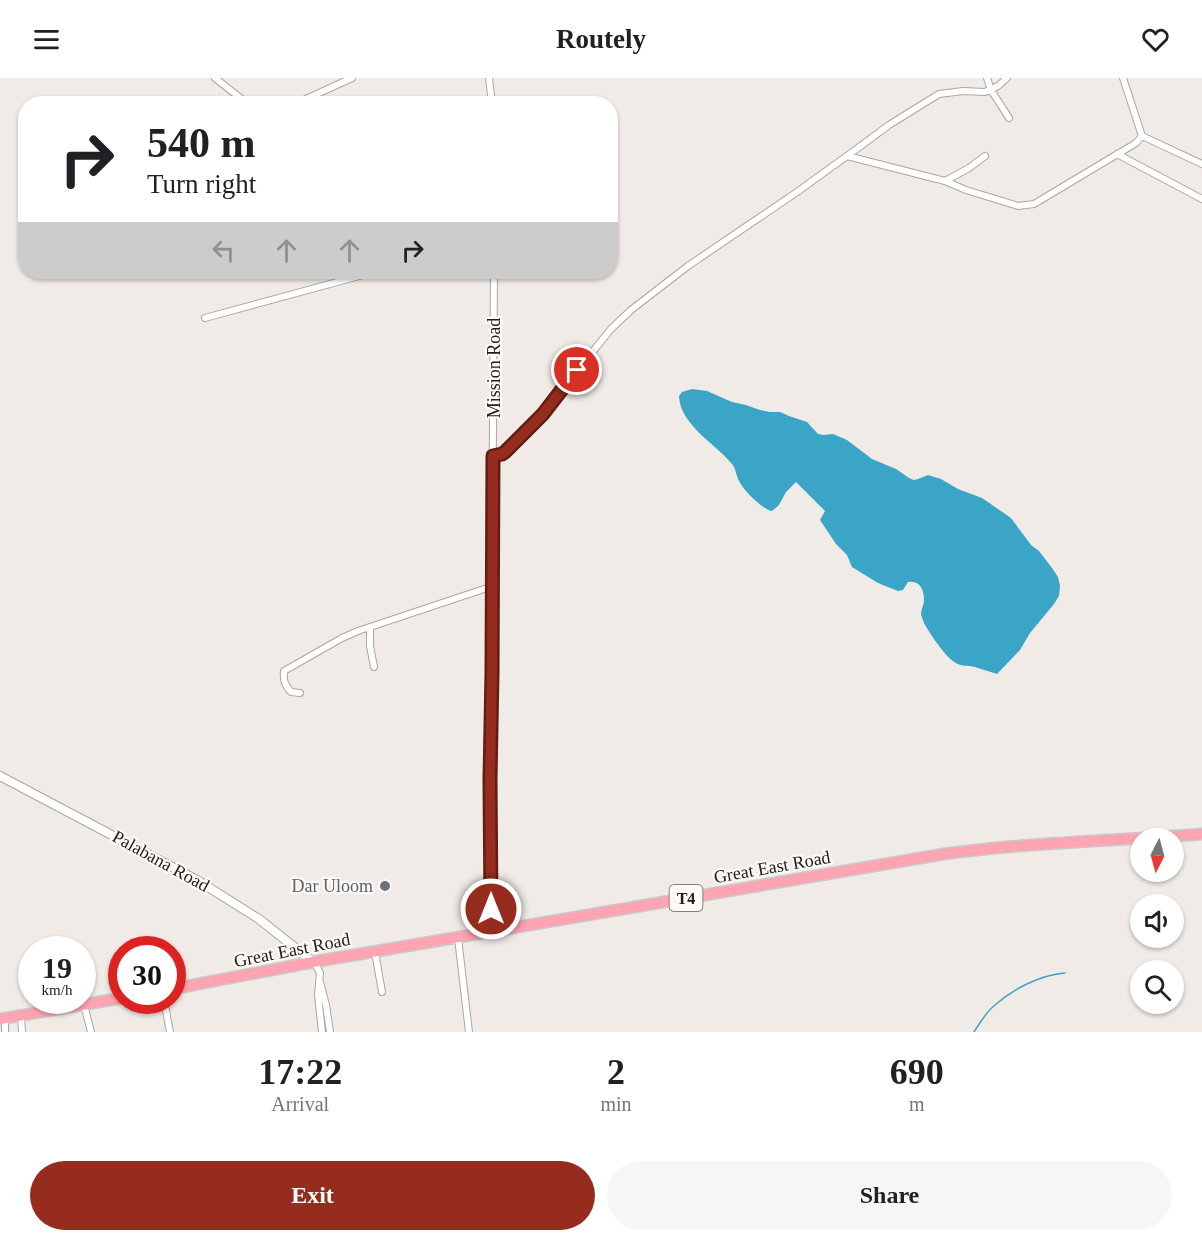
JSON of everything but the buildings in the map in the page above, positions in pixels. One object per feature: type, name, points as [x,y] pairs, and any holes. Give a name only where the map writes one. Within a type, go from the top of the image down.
[{"type":"highway","name":"Great East Road","points":[[186,987],[313,962],[980,849],[1202,834]]},
{"type":"highway","points":[[2,1019],[32,1014]]},
{"type":"street","points":[[215,78],[238,96]]},
{"type":"street","points":[[313,96],[352,78]]},
{"type":"street","points":[[489,78],[491,96]]},
{"type":"street","points":[[987,78],[991,90],[1009,118]]},
{"type":"street","points":[[493,456],[505,452],[536,421],[611,330],[631,310],[688,266],[889,125],[939,94],[963,91],[985,92],[1007,78]]},
{"type":"street","points":[[1123,78],[1142,136],[1202,164]]},
{"type":"street","points":[[847,156],[945,181],[966,190],[1021,206],[1034,204],[1136,143],[1142,136]]},
{"type":"street","points":[[1117,154],[1202,199]]},
{"type":"street","points":[[945,181],[985,156]]},
{"type":"street","points":[[205,318],[348,279]]},
{"type":"street","name":"Mission Road","points":[[491,932],[494,279]]},
{"type":"street","points":[[300,693],[291,692],[287,687],[283,680],[284,671],[342,638],[493,586]]},
{"type":"street","points":[[370,627],[370,646],[374,667]]},
{"type":"street","name":"Palabana Road","points":[[0,776],[205,885],[259,919],[313,962]]},
{"type":"street","points":[[458,938],[469,1032]]},
{"type":"street","points":[[375,952],[382,992]]},
{"type":"street","points":[[313,962],[320,973],[318,995],[322,1032]]},
{"type":"street","points":[[320,982],[330,1032]]},
{"type":"street","points":[[86,1014],[91,1032]]},
{"type":"street","points":[[167,1014],[170,1032]]},
{"type":"street","points":[[21,1016],[22,1032]]},
{"type":"street","points":[[2,1019],[5,1032]]},
{"type":"water","points":[[692,389],[707,391],[732,402],[760,410],[780,412],[807,422],[818,434],[833,434],[847,440],[872,459],[896,469],[909,478],[914,480],[928,475],[982,498],[1011,518],[1031,545],[1039,551],[1058,577],[1059,596],[1030,633],[1020,650],[997,674],[956,663],[943,651],[924,623],[921,614],[924,596],[920,586],[908,582],[903,590],[898,591],[878,583],[852,567],[847,555],[836,544],[820,520],[825,511],[796,482],[772,511],[749,494],[741,485],[732,464],[685,416],[679,396],[682,392]]},
{"type":"waterway","points":[[974,1032],[983,1018],[1002,999],[1027,984],[1065,973]]},
{"type":"place","name":"Dar Uloom","points":[[385,886]]},
{"type":"route","points":[[491,909],[493,456],[505,452],[543,414],[577,370]]}]
